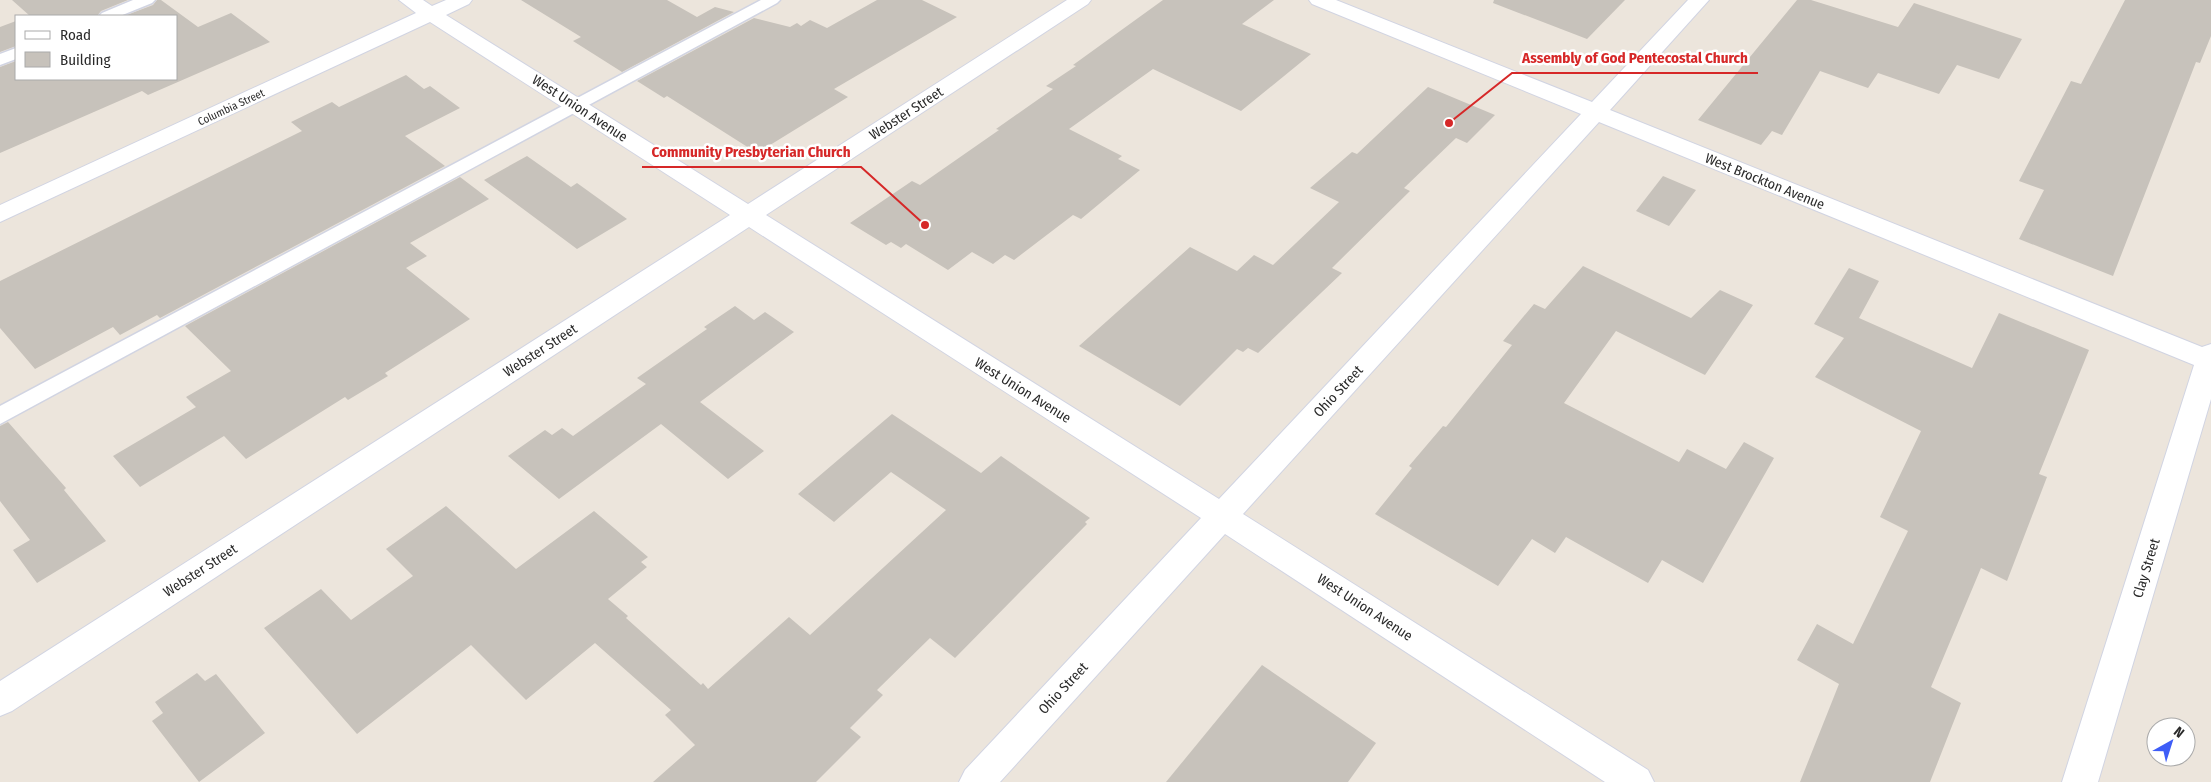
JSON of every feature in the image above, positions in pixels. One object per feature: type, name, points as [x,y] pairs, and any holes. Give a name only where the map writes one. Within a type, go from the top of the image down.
[{"type":"street","name":"West Union Avenue","points":[[409,0],[1222,516],[1636,782]]},
{"type":"street","name":"Columbia Street","points":[[0,214],[462,0]]},
{"type":"street","name":"Webster Street","points":[[0,700],[1081,0]]},
{"type":"street","name":"West Brockton Avenue","points":[[1319,0],[2210,358]]},
{"type":"street","name":"Ohio Street","points":[[976,782],[1699,0]]},
{"type":"street","name":"Clay Street","points":[[2080,782],[2210,358]]},
{"type":"lane","points":[[110,15],[148,0]]},
{"type":"lane","points":[[0,416],[772,0]]},
{"type":"lane","points":[[0,60],[15,53]]},
{"type":"building","points":[[12,0],[128,0],[101,11],[98,15],[29,15]]},
{"type":"building","points":[[157,0],[161,0],[198,27],[231,13],[270,42],[148,95],[142,91],[0,153],[0,67],[15,61],[15,80],[178,80],[178,15],[127,15],[153,5]]},
{"type":"building","points":[[521,0],[667,0],[697,17],[715,7],[734,12],[622,72],[573,41],[581,37]]},
{"type":"building","points":[[877,0],[922,0],[957,17],[834,89],[848,97],[757,153],[667,96],[664,98],[637,81],[754,18],[790,27],[797,23],[801,26],[810,20],[827,28]]},
{"type":"building","points":[[1163,0],[1274,0],[1242,24],[1311,54],[1241,111],[1153,69],[1069,129],[1122,156],[1118,159],[1140,170],[1081,219],[1073,215],[1014,260],[1005,255],[993,264],[972,252],[948,270],[906,244],[901,248],[891,242],[886,245],[850,223],[912,181],[920,185],[999,130],[996,129],[1053,89],[1046,86],[1076,66],[1073,65]]},
{"type":"building","points":[[1494,0],[1625,0],[1587,39],[1493,3]]},
{"type":"building","points":[[1797,0],[1811,0],[1898,27],[1914,3],[2022,39],[1999,79],[1957,65],[1939,94],[1878,73],[1868,88],[1820,71],[1782,135],[1772,131],[1761,145],[1698,120]]},
{"type":"building","points":[[2125,0],[2211,0],[2211,36],[2200,63],[2196,62],[2113,276],[2019,239],[2044,190],[2019,181],[2071,81],[2081,84]]},
{"type":"building","points":[[15,21],[15,46],[0,52],[0,27]]},
{"type":"building","points":[[406,75],[424,89],[430,86],[460,108],[405,136],[445,166],[160,318],[157,315],[120,335],[113,327],[35,369],[0,328],[0,281],[302,131],[291,122],[332,102],[339,107]]},
{"type":"building","points":[[1428,87],[1495,115],[1467,143],[1456,138],[1404,188],[1410,191],[1332,268],[1342,273],[1258,353],[1248,348],[1243,352],[1237,349],[1180,406],[1079,346],[1190,247],[1237,271],[1254,255],[1273,265],[1339,202],[1310,188],[1352,152],[1357,154]]},
{"type":"building","points":[[527,156],[571,187],[577,183],[627,219],[577,249],[484,180]]},
{"type":"building","points":[[1663,176],[1696,190],[1669,226],[1636,211]]},
{"type":"building","points":[[460,177],[489,199],[410,243],[427,256],[406,268],[470,319],[385,373],[388,376],[348,400],[345,397],[246,459],[224,436],[140,487],[113,456],[196,407],[186,397],[231,371],[185,326]]},
{"type":"building","points":[[1583,266],[1691,318],[1720,290],[1753,305],[1705,375],[1616,331],[1564,403],[1679,462],[1687,449],[1726,469],[1744,442],[1774,458],[1703,583],[1662,560],[1648,583],[1566,537],[1555,553],[1532,539],[1498,586],[1375,514],[1412,468],[1409,466],[1443,426],[1446,427],[1512,345],[1503,341],[1534,304],[1545,309]]},
{"type":"building","points":[[1849,268],[1879,281],[1859,318],[1972,368],[1999,313],[2089,350],[2039,474],[2047,477],[2007,581],[1981,568],[1931,687],[1961,703],[1930,782],[1800,782],[1839,684],[1797,660],[1817,624],[1853,644],[1908,531],[1880,517],[1921,431],[1815,377],[1844,338],[1814,324]]},
{"type":"building","points":[[735,306],[754,320],[765,312],[794,332],[700,402],[764,451],[728,479],[661,424],[559,499],[508,456],[545,430],[552,435],[562,428],[573,436],[646,384],[637,378],[707,329],[704,327]]},
{"type":"building","points":[[892,414],[981,473],[1001,456],[1090,518],[1085,522],[1087,524],[955,658],[930,638],[877,690],[883,695],[850,728],[861,737],[816,782],[653,782],[695,745],[665,715],[671,710],[595,643],[526,700],[471,645],[357,734],[264,628],[321,589],[351,620],[413,576],[386,549],[446,506],[516,569],[594,511],[648,557],[641,562],[647,567],[608,599],[628,616],[626,618],[701,685],[703,683],[708,689],[789,617],[810,635],[946,510],[891,472],[834,522],[798,494]]},
{"type":"building","points":[[8,422],[66,488],[64,490],[106,541],[37,583],[13,550],[30,540],[0,501],[0,426]]},
{"type":"building","points":[[1262,665],[1376,743],[1348,782],[1166,782]]},
{"type":"building","points":[[197,673],[205,681],[216,674],[265,733],[199,782],[152,721],[163,713],[155,702]]},
{"type":"place","name":"Assembly of God Pentecostal Church","points":[[1449,123]]},
{"type":"place","name":"Community Presbyterian Church","points":[[925,225]]}]
